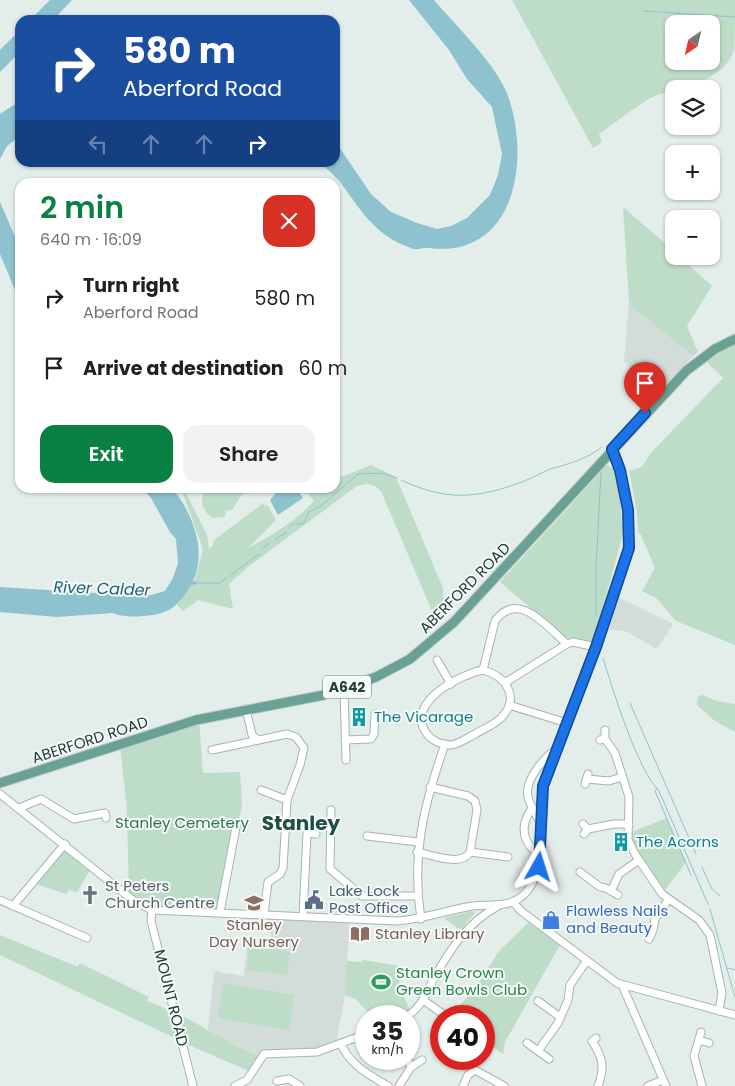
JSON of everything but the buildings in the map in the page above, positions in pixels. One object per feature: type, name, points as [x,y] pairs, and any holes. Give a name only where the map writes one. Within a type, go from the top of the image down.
[{"type":"main road","name":"ABERFORD ROAD","points":[[0,783],[196,720],[324,695],[344,689],[394,668],[410,659],[441,634],[523,549],[612,449],[686,371],[715,349],[735,339]]},
{"type":"street","points":[[0,794],[134,901],[152,910],[397,921],[421,919],[477,906],[513,902],[525,894],[534,879],[540,856],[543,786],[596,647],[625,562],[630,534],[628,510],[620,470],[612,449]]},
{"type":"street","points":[[483,670],[495,621],[499,616],[512,608],[529,611],[567,644]]},
{"type":"street","points":[[506,682],[567,644],[573,642],[596,647]]},
{"type":"street","points":[[437,660],[451,684]]},
{"type":"street","points":[[483,670],[495,673],[506,682],[510,692],[510,705],[498,720],[460,742],[445,744],[434,740],[426,733],[423,726],[422,715],[428,700],[451,684],[483,670]]},
{"type":"street","points":[[344,689],[346,760]]},
{"type":"street","points":[[510,705],[567,723]]},
{"type":"street","points":[[246,709],[252,735],[258,740]]},
{"type":"street","points":[[345,740],[371,739],[374,734],[375,714]]},
{"type":"street","points":[[605,730],[603,739],[615,753],[629,797],[628,840],[639,860],[668,900],[699,920],[710,935],[722,993],[719,1011]]},
{"type":"street","points":[[212,750],[287,734],[296,737],[302,744],[303,756],[287,800],[283,868],[280,874],[268,882],[264,914]]},
{"type":"street","points":[[421,919],[417,896],[418,842],[430,787],[445,744]]},
{"type":"street","points":[[541,824],[528,798],[529,784],[550,753],[557,748]]},
{"type":"street","points":[[587,779],[609,780],[622,777]]},
{"type":"street","points":[[417,852],[459,859],[466,857],[470,852],[477,810],[475,801],[468,796],[430,787]]},
{"type":"street","points":[[260,790],[287,800]]},
{"type":"street","points":[[19,808],[42,799],[74,819],[105,813],[106,818]]},
{"type":"street","points":[[532,808],[525,821],[524,835],[529,847],[540,856]]},
{"type":"street","points":[[331,810],[330,869],[362,896],[417,896]]},
{"type":"street","points":[[220,912],[237,822]]},
{"type":"street","points":[[585,829],[614,824],[629,824]]},
{"type":"street","points":[[303,916],[307,833],[316,834]]},
{"type":"street","points":[[366,836],[418,842]]},
{"type":"street","points":[[13,906],[64,844]]},
{"type":"street","points":[[470,852],[508,857]]},
{"type":"street","points":[[611,891],[619,874],[639,860]]},
{"type":"street","points":[[580,872],[600,887],[618,895]]},
{"type":"street","points":[[0,900],[87,938]]},
{"type":"street","points":[[648,939],[653,930],[655,919],[668,900]]},
{"type":"street","points":[[513,902],[521,911],[614,982],[735,1015]]},
{"type":"street","points":[[419,1005],[463,933],[477,918],[500,904]]},
{"type":"street","points":[[477,906],[477,918]]},
{"type":"street","name":"MOUNT ROAD","points":[[152,910],[151,921],[193,1086]]},
{"type":"street","points":[[538,1051],[558,1023],[568,1000],[572,981],[586,962]]},
{"type":"street","points":[[622,985],[665,1083],[648,1086]]},
{"type":"street","points":[[423,1000],[430,1005]]},
{"type":"street","points":[[538,1001],[560,1017]]},
{"type":"street","points":[[701,1032],[694,1056],[702,1086]]},
{"type":"street","points":[[235,1086],[245,1082],[261,1057],[268,1054],[317,1052],[355,1038]]},
{"type":"street","points":[[596,1038],[592,1042],[603,1062],[603,1070],[598,1086]]},
{"type":"street","points":[[699,1040],[709,1043]]},
{"type":"street","points":[[527,1043],[550,1059]]},
{"type":"street","points":[[341,1044],[346,1055],[356,1067],[388,1086]]},
{"type":"street","points":[[399,1086],[409,1070]]},
{"type":"street","points":[[463,1086],[468,1075],[475,1070],[504,1086]]},
{"type":"street","points":[[277,1081],[289,1079],[300,1086]]},
{"type":"shaded area","points":[[629,301],[636,310],[693,356],[657,393],[624,362]]},
{"type":"shaded area","points":[[618,597],[673,624],[657,649],[625,631],[609,630]]},
{"type":"shaded area","points":[[273,917],[349,922],[346,990],[336,1043],[310,1049],[267,1051],[258,1056],[223,1041],[208,1029],[214,971],[244,976],[247,947],[269,949]]},
{"type":"green space","points":[[512,0],[735,0],[734,50],[728,62],[720,70],[702,80],[665,80],[665,92],[649,99],[599,134],[602,142],[593,148]]},
{"type":"green space","points":[[623,207],[665,243],[665,265],[689,265],[712,286],[687,326],[698,352],[693,356],[636,310],[629,301]]},
{"type":"green space","points":[[735,344],[735,645],[676,621],[656,598],[642,591],[655,568],[638,532],[637,512],[629,471],[642,467],[650,454],[723,378],[706,361]]},
{"type":"green space","points":[[371,465],[396,477],[443,588],[444,617],[435,618],[381,491],[373,485],[367,484],[357,486],[249,566],[229,584],[233,609],[198,600],[183,611],[177,605],[195,579],[203,549],[183,493],[186,493],[207,535],[209,549],[213,546],[214,540],[262,504],[268,506],[276,520],[248,548],[283,528],[299,515],[314,501],[308,493],[340,493],[340,475],[342,477]]},
{"type":"green space","points":[[607,465],[614,469],[619,491],[623,533],[593,644],[565,637],[500,582]]},
{"type":"green space","points":[[204,493],[243,493],[232,510],[226,511],[225,517],[213,518],[202,504]]},
{"type":"green space","points":[[702,695],[716,701],[735,704],[735,732],[715,721],[697,705],[698,697]]},
{"type":"green space","name":"Stanley Cemetery","points":[[199,720],[203,773],[240,772],[242,805],[220,912],[152,910],[129,896],[127,810],[120,744]]},
{"type":"green space","points":[[667,818],[686,862],[662,894],[642,864],[629,833]]},
{"type":"green space","points":[[63,850],[90,870],[77,892],[69,890],[66,894],[33,883]]},
{"type":"green space","points":[[472,911],[475,913],[460,930],[444,918]]},
{"type":"green space","points":[[532,919],[561,943],[505,1042],[503,1054],[495,1049],[495,1005],[460,1005],[478,984],[499,951]]},
{"type":"green space","points":[[0,935],[78,967],[80,963],[149,997],[147,1001],[173,1011],[181,1041],[0,955]]},
{"type":"green space","points":[[249,947],[290,952],[287,975],[247,970]]},
{"type":"green space","points":[[362,960],[400,966],[399,986],[408,1005],[361,1005],[357,1000],[345,995],[347,961],[362,962]]},
{"type":"green space","points":[[223,983],[294,995],[289,1030],[218,1018]]},
{"type":"green space","points":[[177,1013],[258,1056],[249,1071],[184,1043]]},
{"type":"water","points":[[50,0],[72,0],[58,15],[35,15]]},
{"type":"water","points":[[409,0],[434,0],[486,59],[503,84],[515,121],[516,175],[509,200],[498,222],[481,238],[458,247],[414,249],[393,240],[377,228],[357,206],[340,182],[340,178],[336,178],[325,167],[340,167],[340,148],[371,194],[391,212],[437,229],[451,226],[467,218],[490,195],[498,175],[502,154],[492,107],[467,79],[449,50]]},
{"type":"water","points":[[15,35],[15,57],[0,72],[0,50]]},
{"type":"water","points":[[15,104],[15,140],[7,146],[0,159],[0,114]]},
{"type":"water","points":[[0,202],[15,236],[15,290],[0,254]]},
{"type":"water","name":"River Calder","points":[[146,493],[176,493],[192,521],[196,533],[199,557],[193,581],[197,582],[197,584],[191,585],[182,599],[172,608],[153,615],[136,617],[113,613],[57,617],[0,612],[0,587],[151,595],[165,591],[173,578],[178,563],[176,539]]},
{"type":"water","points":[[276,493],[300,493],[303,498],[278,515],[270,500]]},
{"type":"waterway","points":[[643,11],[735,17]]},
{"type":"waterway","points":[[401,480],[432,492],[461,495],[490,492],[584,458],[602,447]]},
{"type":"waterway","points":[[596,616],[596,568],[601,472]]},
{"type":"waterway","points":[[340,490],[358,474],[382,473],[397,478]]},
{"type":"waterway","points":[[296,524],[303,524],[309,512],[321,506],[336,493]]},
{"type":"waterway","points":[[289,527],[293,524]]},
{"type":"waterway","points":[[275,540],[286,532]]},
{"type":"waterway","points":[[263,548],[270,543]]},
{"type":"waterway","points":[[231,575],[259,554]]},
{"type":"waterway","points":[[197,583],[220,583],[226,578]]},
{"type":"waterway","points":[[603,658],[634,748],[642,765],[659,791],[708,904]]},
{"type":"waterway","points":[[630,703],[696,854]]},
{"type":"waterway","points":[[657,788],[655,791],[691,875]]},
{"type":"waterway","points":[[702,867],[712,889],[720,896]]},
{"type":"waterway","points":[[710,909],[735,997]]},
{"type":"waterway","points":[[728,968],[735,970]]},
{"type":"place","name":"The Vicarage","points":[[359,717]]},
{"type":"place","name":"The Acorns","points":[[621,842]]},
{"type":"place","name":"St Peters Church Centre","points":[[90,895]]},
{"type":"place","name":"Lake Lock Post Office","points":[[314,900]]},
{"type":"place","name":"Stanley Day Nursery","points":[[254,903]]},
{"type":"place","name":"Flawless Nails and Beauty","points":[[551,920]]},
{"type":"place","name":"Stanley Library","points":[[360,934]]},
{"type":"place","name":"Stanley Crown Green Bowls Club","points":[[381,982]]},
{"type":"district","name":"Stanley","points":[[301,823]]},
{"type":"route","points":[[539,867],[543,786],[596,647],[629,548],[628,510],[618,462],[612,449],[645,413]]}]
